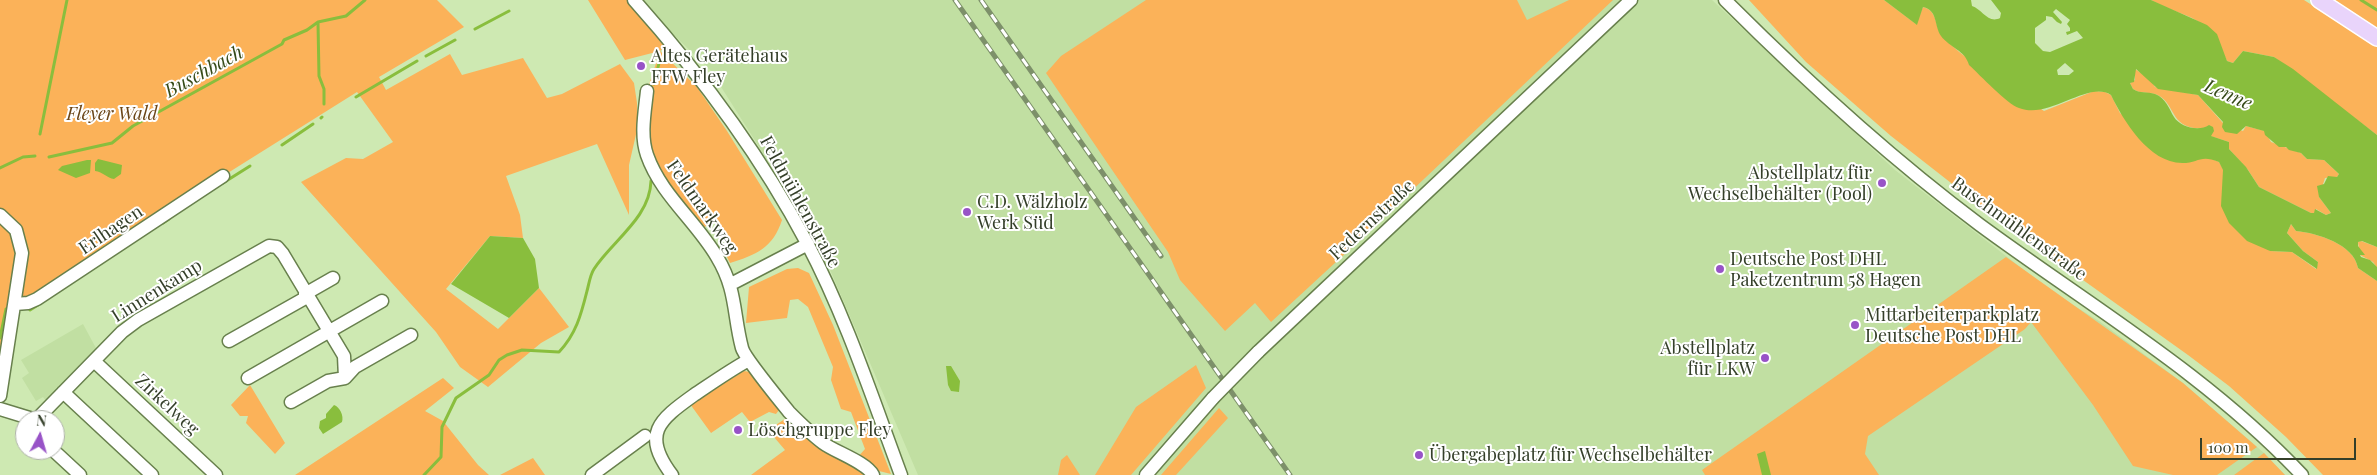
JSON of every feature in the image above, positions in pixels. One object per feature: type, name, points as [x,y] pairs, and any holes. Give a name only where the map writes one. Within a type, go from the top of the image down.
[{"type":"main road","points":[[2319,0],[2377,38]]},
{"type":"street","name":"Feldmühlenstraße","points":[[634,0],[705,83],[728,115],[768,175],[808,244],[852,343],[901,475]]},
{"type":"street","name":"Federnstraße","points":[[1146,475],[1213,398],[1258,352],[1631,0]]},
{"type":"street","name":"Buschmühlenstraße","points":[[1724,0],[1875,142],[1978,223],[2190,373],[2271,442],[2302,475]]},
{"type":"street","name":"Feldmarkweg","points":[[647,91],[644,132],[646,153],[657,179],[700,230],[731,284],[742,349],[747,361],[770,386],[788,411],[823,443],[873,475]]},
{"type":"street","name":"Erlhagen","points":[[15,304],[28,303],[44,295],[223,176]]},
{"type":"street","points":[[0,215],[16,230],[22,253],[0,396]]},
{"type":"street","name":"Feldmarkweg","points":[[731,284],[808,244]]},
{"type":"street","name":"Linnenkamp","points":[[46,410],[122,332],[138,320],[265,246],[273,246],[280,249],[344,356],[344,378]]},
{"type":"street","points":[[229,341],[333,278]]},
{"type":"street","points":[[248,378],[382,301]]},
{"type":"street","points":[[291,402],[328,381],[344,378],[355,367],[411,335]]},
{"type":"street","name":"Zirkelweg","points":[[94,360],[216,475]]},
{"type":"street","points":[[672,475],[658,453],[658,429],[664,417],[720,377],[747,361]]},
{"type":"street","points":[[63,392],[152,475]]},
{"type":"street","name":"Linnenkamp","points":[[0,409],[15,414]]},
{"type":"street","points":[[592,475],[644,436]]},
{"type":"street","points":[[64,460],[80,475]]},
{"type":"shaded area","points":[[638,0],[1712,0],[1895,170],[2055,294],[2099,321],[2183,383],[2264,453],[2285,475],[918,475],[816,237],[711,71]]},
{"type":"shaded area","points":[[83,324],[97,350],[47,402],[43,397],[36,401],[22,378],[29,373],[21,360]]},
{"type":"green space","name":"Fleyer Wald","points":[[0,0],[437,0],[464,27],[379,77],[386,90],[450,54],[462,75],[523,58],[547,98],[562,94],[620,64],[634,83],[637,103],[637,130],[629,165],[629,215],[597,144],[506,176],[520,215],[523,238],[490,236],[446,289],[498,329],[539,288],[569,327],[541,343],[488,387],[460,367],[436,332],[301,182],[346,158],[363,159],[393,142],[357,92],[223,176],[72,277],[15,304],[0,396]]},
{"type":"green space","points":[[588,0],[634,0],[670,41],[660,51],[625,60]]},
{"type":"green space","points":[[1146,0],[1517,0],[1527,20],[1569,0],[1613,0],[1271,322],[1255,303],[1225,331],[1180,280],[1168,252],[1046,73],[1061,56]]},
{"type":"green space","points":[[1749,0],[1884,0],[1916,24],[1923,7],[1928,9],[1932,12],[1943,37],[1965,57],[2044,111],[2094,91],[2105,92],[2111,95],[2120,113],[2181,163],[2206,156],[2219,162],[2270,251],[2292,252],[2316,269],[2318,262],[2303,251],[2287,233],[2291,224],[2296,231],[2324,237],[2350,252],[2358,268],[2377,281],[2377,475],[2323,475],[2286,437],[2229,386],[1992,215],[1891,136],[1806,62]]},
{"type":"green space","points":[[2151,0],[2304,0],[2377,47],[2377,135],[2274,57],[2243,51],[2233,63],[2227,61],[2219,45],[2205,26],[2188,16]]},
{"type":"green space","points":[[2333,0],[2377,0],[2377,28]]},
{"type":"green space","points":[[660,51],[697,87],[727,131],[782,220],[774,237],[768,244],[748,257],[730,263],[726,255],[733,251],[714,221],[700,230],[647,153],[647,91]]},
{"type":"green space","points":[[2135,69],[2151,80],[2155,87],[2198,95],[2223,123],[2243,131],[2246,126],[2265,131],[2271,142],[2301,153],[2307,159],[2324,160],[2339,174],[2337,177],[2325,178],[2319,197],[2331,213],[2326,215],[2316,209],[2314,214],[2311,213],[2259,187],[2248,170],[2229,149],[2229,142],[2210,136],[2204,128],[2192,128],[2184,125],[2162,98],[2155,94],[2133,89],[2130,83],[2135,80]]},
{"type":"green space","points":[[2361,241],[2377,247],[2377,268],[2373,262],[2360,255],[2364,255],[2359,249],[2358,242]]},
{"type":"green space","points":[[2006,257],[2183,383],[2257,447],[2217,475],[2173,475],[2133,466],[2093,405],[2031,322],[2025,329],[1868,436],[1865,454],[1879,475],[1705,475],[1702,470]]},
{"type":"green space","points":[[798,268],[809,273],[833,325],[891,474],[879,471],[857,458],[865,449],[851,412],[841,409],[831,380],[833,367],[808,307],[798,299],[790,300],[787,318],[746,323],[749,287],[787,269]]},
{"type":"green space","points":[[1196,365],[1206,388],[1131,475],[1095,475],[1136,407]]},
{"type":"green space","points":[[744,371],[750,372],[779,410],[776,414],[769,412],[750,422],[742,412],[711,433],[690,404]]},
{"type":"green space","points":[[443,378],[454,388],[425,411],[443,421],[478,465],[489,475],[295,475]]},
{"type":"green space","points":[[250,385],[285,443],[275,454],[246,423],[248,416],[240,416],[231,405]]},
{"type":"green space","points":[[1219,408],[1228,418],[1176,475],[1161,475]]},
{"type":"green space","points":[[788,417],[868,475],[751,475],[785,450],[768,430]]},
{"type":"green space","points":[[2264,453],[2285,475],[2234,475]]},
{"type":"green space","points":[[1067,455],[1080,475],[1058,475],[1061,460]]},
{"type":"green space","points":[[533,458],[545,475],[500,475]]},
{"type":"water","name":"Lenne","points":[[1884,0],[1971,0],[1972,6],[1989,18],[1996,19],[2000,18],[2001,13],[1991,0],[2151,0],[2207,25],[2217,34],[2227,61],[2233,63],[2243,51],[2274,57],[2293,69],[2377,135],[2377,247],[2362,241],[2358,242],[2358,246],[2365,255],[2360,255],[2361,257],[2370,260],[2377,267],[2377,281],[2358,268],[2350,252],[2342,246],[2324,237],[2296,231],[2291,224],[2287,233],[2303,251],[2318,262],[2317,269],[2292,252],[2270,251],[2247,241],[2229,223],[2221,206],[2223,170],[2219,162],[2203,159],[2182,163],[2170,161],[2159,156],[2148,148],[2130,128],[2111,95],[2102,92],[2091,92],[2043,109],[2019,108],[1994,89],[1969,65],[1961,52],[1941,36],[1931,11],[1923,7],[1917,25]],"holes":[[[2056,9],[2070,20],[2067,24],[2070,28],[2070,31],[2066,32],[2067,35],[2077,31],[2083,38],[2050,52],[2043,51],[2035,43],[2035,28],[2046,20],[2046,16],[2052,17],[2061,24],[2062,22],[2053,12]],[[2065,63],[2074,71],[2069,75],[2058,75],[2057,70]],[[2136,69],[2158,89],[2198,95],[2223,122],[2222,127],[2225,132],[2237,134],[2246,126],[2264,131],[2265,135],[2279,147],[2286,147],[2289,150],[2301,153],[2307,159],[2324,160],[2339,174],[2337,177],[2328,176],[2324,184],[2317,186],[2319,197],[2331,213],[2326,215],[2315,209],[2314,213],[2311,213],[2259,187],[2246,167],[2229,149],[2229,142],[2211,136],[2214,131],[2213,127],[2209,125],[2200,128],[2185,126],[2177,121],[2162,98],[2152,93],[2136,91],[2130,83],[2134,82]]]},
{"type":"water","points":[[98,159],[122,165],[121,174],[114,179],[95,171],[95,163]]},
{"type":"water","points":[[91,160],[90,173],[76,178],[58,170],[62,166]]},
{"type":"water","points":[[490,236],[523,238],[535,259],[539,288],[509,318],[451,284]]},
{"type":"water","points":[[946,366],[951,366],[960,381],[959,392],[951,391],[948,385]]},
{"type":"water","points":[[334,405],[341,412],[342,422],[323,434],[319,428],[320,421],[326,418],[326,414]]},
{"type":"water","points":[[1765,451],[1771,475],[1762,475],[1757,454]]},
{"type":"waterway","points":[[40,134],[67,0]]},
{"type":"waterway","name":"Buschbach","points":[[49,157],[112,143],[133,126],[282,44],[284,40],[307,30],[318,22],[346,16],[365,0]]},
{"type":"waterway","points":[[2361,0],[2377,10]]},
{"type":"waterway","points":[[475,29],[509,11]]},
{"type":"waterway","points":[[318,23],[319,76],[324,89],[324,104]]},
{"type":"waterway","points":[[426,56],[455,40]]},
{"type":"waterway","points":[[356,97],[417,61]]},
{"type":"waterway","points":[[654,84],[659,63]]},
{"type":"waterway","points":[[282,145],[313,124]]},
{"type":"waterway","name":"Buschbach","points":[[0,168],[23,157],[35,156]]},
{"type":"waterway","points":[[223,183],[250,166]]},
{"type":"waterway","points":[[424,475],[441,457],[442,427],[456,398],[489,375],[499,360],[507,355],[522,350],[559,352],[565,345],[577,324],[593,271],[637,218],[649,194],[651,181]]},
{"type":"waterway","points":[[163,223],[169,219]]},
{"type":"waterway","points":[[30,310],[38,305]]},
{"type":"waterway","points":[[0,338],[6,309]]},
{"type":"railway","points":[[955,0],[1290,475]]},
{"type":"railway","points":[[981,0],[1161,256]]},
{"type":"place","name":"Altes Gerätehaus FFW Fley","points":[[641,66]]},
{"type":"place","name":"Abstellplatz für Wechselbehälter (Pool)","points":[[1882,183]]},
{"type":"place","name":"C.D. Wälzholz Werk Süd","points":[[967,212]]},
{"type":"place","name":"Deutsche Post DHL Paketzentrum 58 Hagen","points":[[1720,269]]},
{"type":"place","name":"Mittarbeiterparkplatz Deutsche Post DHL","points":[[1855,325]]},
{"type":"place","name":"Abstellplatz für LKW","points":[[1765,358]]},
{"type":"place","name":"Löschgruppe Fley","points":[[738,430]]},
{"type":"place","name":"Übergabeplatz für Wechselbehälter","points":[[1419,455]]}]
